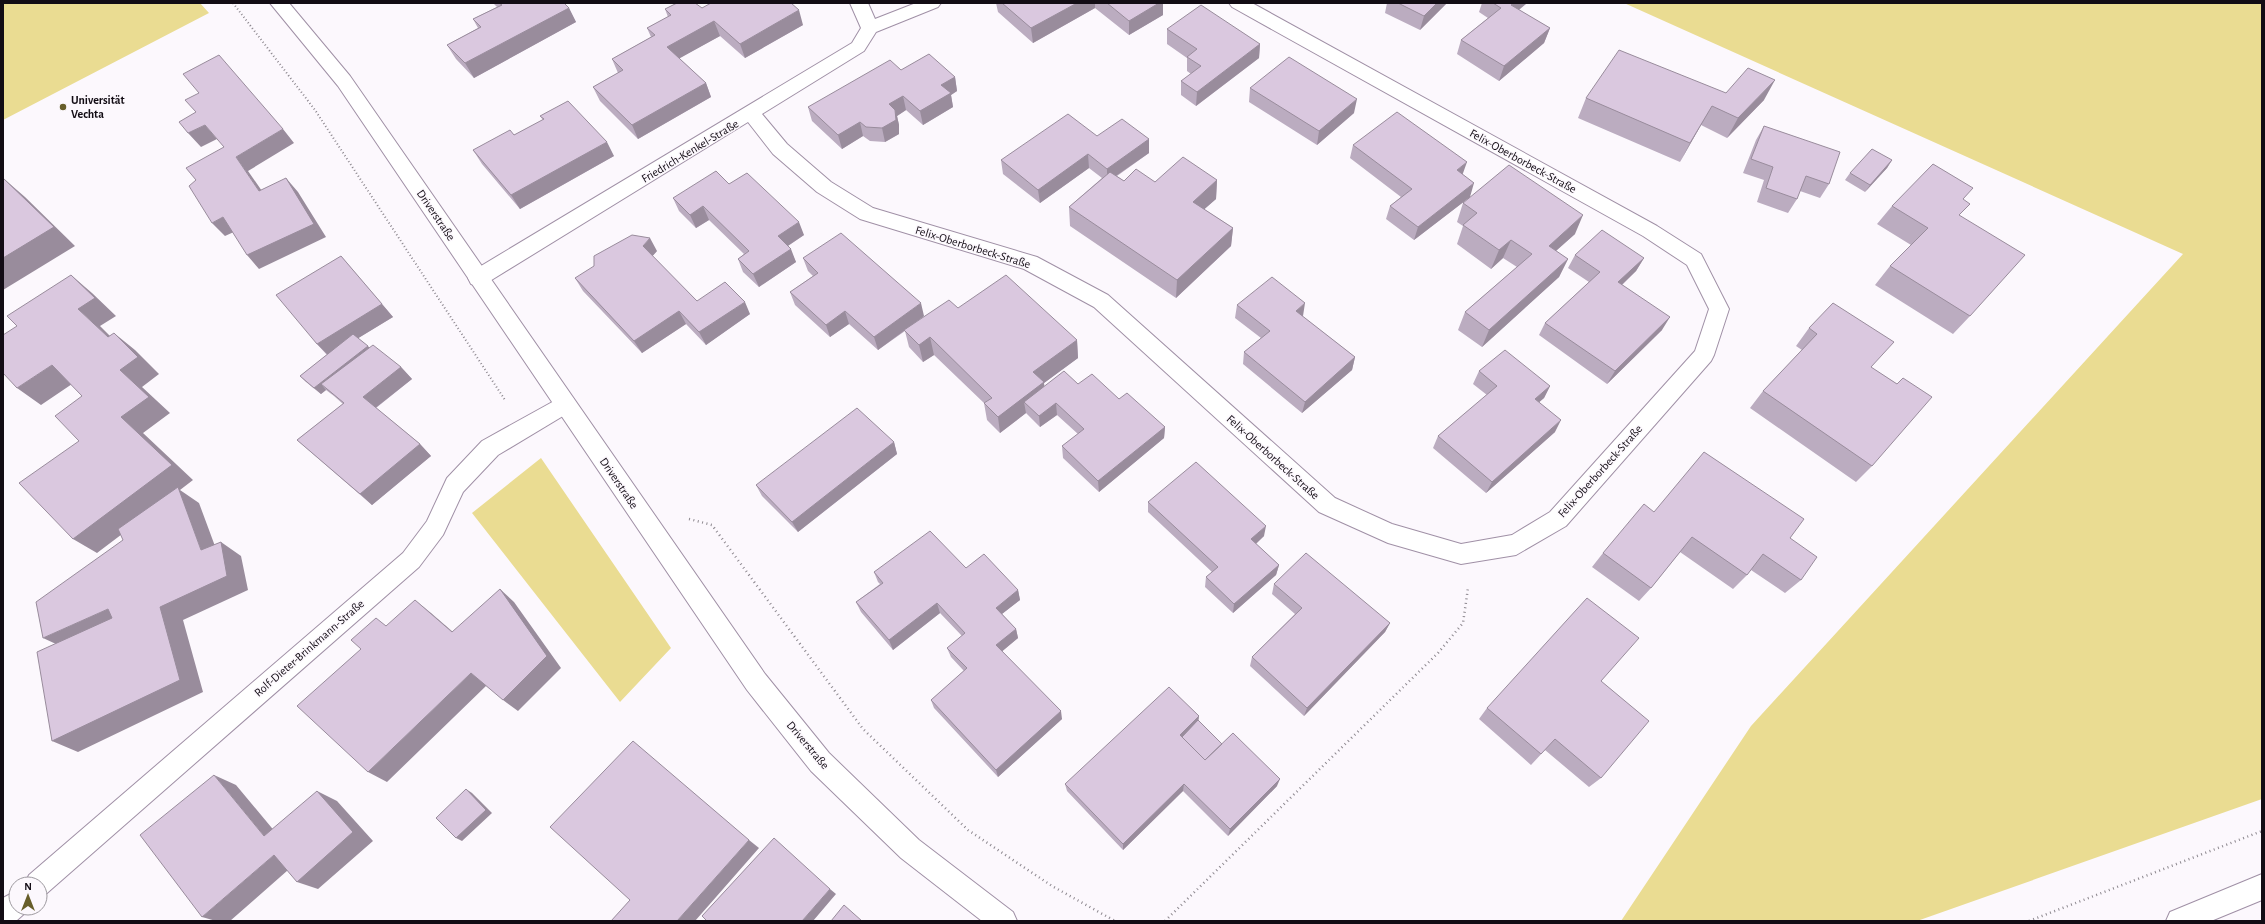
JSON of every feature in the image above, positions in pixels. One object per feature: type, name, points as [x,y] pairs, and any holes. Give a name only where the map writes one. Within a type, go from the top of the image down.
[{"type":"street","name":"Driverstraße","points":[[279,3],[344,81],[756,682],[820,762],[910,849],[1004,921]]},
{"type":"street","points":[[859,3],[870,28],[932,3]]},
{"type":"street","name":"Felix-Oberborbeck-Straße","points":[[751,113],[780,149],[824,187],[867,214],[1030,263],[1101,301],[1327,505],[1388,533],[1461,554],[1516,544],[1558,519],[1704,355],[1719,309],[1694,260],[1650,231],[1238,3]]},
{"type":"street","name":"Friedrich-Kenkel-Straße","points":[[478,278],[858,47],[870,28]]},
{"type":"street","name":"Rolf-Dieter-Brinkmann-Straße","points":[[47,876],[411,560],[434,528],[455,485],[490,448],[565,404]]},
{"type":"street","points":[[2178,921],[2262,887]]},
{"type":"path","points":[[233,3],[315,110],[523,429]]},
{"type":"path","points":[[687,518],[712,525],[863,728],[968,830],[1052,886],[1115,921]]},
{"type":"path","points":[[1165,921],[1438,653],[1463,623],[1468,584],[1461,554]]},
{"type":"path","points":[[2029,921],[2262,831]]},
{"type":"shaded area","points":[[3,3],[200,3],[209,13],[3,120]]},
{"type":"shaded area","points":[[1624,3],[2262,3],[2262,799],[1917,921],[1621,921],[1751,726],[2183,254]]},
{"type":"shaded area","points":[[541,458],[671,648],[620,702],[472,513]]},
{"type":"building","points":[[499,3],[564,3],[569,8],[465,63],[447,45],[481,27],[473,19],[502,5]]},
{"type":"building","points":[[677,3],[695,3],[702,8],[711,3],[791,3],[799,10],[740,44],[714,21],[667,47],[706,83],[632,125],[593,87],[623,70],[612,59],[655,35],[647,28],[671,15],[665,9]]},
{"type":"building","points":[[1002,3],[1077,3],[1031,28]]},
{"type":"building","points":[[1107,3],[1159,3],[1129,21]]},
{"type":"building","points":[[1398,3],[1437,3],[1424,16]]},
{"type":"building","points":[[1493,3],[1514,3],[1511,5],[1550,28],[1504,66],[1461,40],[1501,8]]},
{"type":"building","points":[[1201,5],[1260,44],[1197,92],[1181,81],[1201,66],[1187,57],[1197,49],[1167,29]]},
{"type":"building","points":[[1619,50],[1726,93],[1748,68],[1775,80],[1738,118],[1712,106],[1690,143],[1586,98]]},
{"type":"building","points":[[929,54],[955,77],[941,85],[951,93],[920,111],[903,96],[889,104],[895,110],[896,120],[882,128],[866,127],[860,122],[838,135],[808,107],[890,60],[901,70]]},
{"type":"building","points":[[219,55],[283,129],[236,157],[259,191],[286,178],[314,224],[247,255],[223,217],[212,223],[189,186],[196,180],[186,168],[224,147],[205,125],[188,133],[179,122],[196,112],[185,100],[199,93],[183,74]]},
{"type":"building","points":[[1289,57],[1357,99],[1319,131],[1250,88]]},
{"type":"building","points":[[568,101],[607,142],[511,195],[473,150],[510,130],[514,135],[544,119],[540,116]]},
{"type":"building","points":[[1397,112],[1467,162],[1457,170],[1474,183],[1418,227],[1390,206],[1412,189],[1353,145]]},
{"type":"building","points":[[1068,114],[1097,136],[1122,119],[1149,139],[1107,169],[1088,154],[1038,190],[1001,160]]},
{"type":"building","points":[[1764,126],[1840,152],[1829,184],[1806,176],[1797,199],[1766,188],[1773,167],[1751,159]]},
{"type":"building","points":[[1872,149],[1892,160],[1870,185],[1850,173]]},
{"type":"building","points":[[1183,157],[1217,180],[1193,202],[1233,228],[1177,280],[1069,207],[1110,172],[1124,181],[1136,169],[1155,182]]},
{"type":"building","points":[[1933,164],[1973,188],[1963,199],[1970,204],[1959,215],[2025,255],[1970,316],[1890,266],[1928,228],[1892,206]]},
{"type":"building","points":[[1509,165],[1583,215],[1549,246],[1568,259],[1489,330],[1465,312],[1532,254],[1511,240],[1499,250],[1463,225],[1477,213],[1463,203]]},
{"type":"building","points":[[716,171],[729,184],[747,173],[799,222],[778,236],[791,249],[753,274],[738,259],[749,251],[703,206],[690,215],[673,198]]},
{"type":"building","points":[[3,178],[54,227],[3,258]]},
{"type":"building","points":[[1602,230],[1644,258],[1618,282],[1670,317],[1615,371],[1545,323],[1600,272],[1575,255]]},
{"type":"building","points":[[841,233],[921,303],[874,337],[845,311],[826,325],[790,292],[818,273],[803,258]]},
{"type":"building","points":[[632,235],[650,238],[643,246],[697,301],[725,282],[745,302],[699,332],[679,311],[634,341],[575,278],[594,266],[594,256]]},
{"type":"building","points":[[341,256],[382,304],[317,344],[276,295]]},
{"type":"building","points":[[71,275],[95,298],[78,309],[108,337],[114,333],[138,357],[120,370],[149,397],[121,417],[172,465],[73,539],[19,483],[79,441],[55,416],[82,396],[52,365],[17,388],[3,373],[3,335],[17,326],[7,316]]},
{"type":"building","points":[[1006,275],[1077,340],[1033,372],[1044,382],[998,417],[984,403],[992,398],[930,337],[919,345],[904,330],[949,300],[958,308]]},
{"type":"building","points":[[1272,277],[1305,303],[1296,311],[1355,357],[1305,402],[1244,352],[1270,331],[1237,305]]},
{"type":"building","points":[[1833,303],[1894,342],[1871,367],[1897,384],[1903,378],[1932,397],[1872,466],[1763,391],[1817,334],[1809,328]]},
{"type":"building","points":[[353,334],[368,346],[314,388],[300,376]]},
{"type":"building","points":[[373,345],[401,367],[363,397],[420,444],[360,494],[297,440],[344,403],[321,384]]},
{"type":"building","points":[[1505,350],[1550,386],[1535,399],[1561,420],[1492,482],[1438,436],[1497,386],[1479,371]]},
{"type":"building","points":[[1064,371],[1078,384],[1092,374],[1119,399],[1127,393],[1165,427],[1098,481],[1062,446],[1084,429],[1056,403],[1039,416],[1024,402]]},
{"type":"building","points":[[857,408],[894,442],[792,522],[756,485]]},
{"type":"building","points":[[1704,452],[1804,519],[1790,538],[1817,557],[1801,580],[1763,554],[1747,575],[1692,537],[1651,588],[1603,553],[1644,504],[1654,512]]},
{"type":"building","points":[[1196,462],[1266,526],[1251,539],[1279,565],[1234,604],[1206,577],[1218,567],[1148,502]]},
{"type":"building","points":[[178,487],[201,550],[221,542],[227,576],[160,607],[180,680],[52,741],[37,652],[112,618],[108,609],[43,638],[36,602],[123,540],[118,529]]},
{"type":"building","points":[[930,531],[966,568],[984,554],[1018,590],[996,608],[1016,629],[996,645],[1061,711],[996,770],[931,700],[967,668],[947,648],[965,633],[937,603],[889,640],[856,602],[883,583],[874,572]]},
{"type":"building","points":[[1306,553],[1390,623],[1307,708],[1252,657],[1302,608],[1274,584]]},
{"type":"building","points":[[500,589],[547,656],[503,700],[471,673],[368,772],[297,706],[361,649],[351,640],[376,618],[386,626],[415,600],[452,632]]},
{"type":"building","points":[[1587,598],[1639,638],[1601,681],[1649,721],[1601,778],[1555,739],[1541,754],[1487,708]]},
{"type":"building","points":[[1169,687],[1199,716],[1180,735],[1205,760],[1233,733],[1280,779],[1230,829],[1184,784],[1123,844],[1065,784]]},
{"type":"building","points":[[1198,720],[1222,744],[1205,760],[1182,737]]},
{"type":"building","points":[[633,741],[749,840],[677,921],[611,921],[630,900],[550,827]]},
{"type":"building","points":[[214,775],[264,836],[317,791],[353,832],[297,882],[274,855],[202,917],[140,835]]},
{"type":"building","points":[[466,789],[486,810],[456,838],[436,818]]},
{"type":"building","points":[[774,838],[830,889],[802,921],[707,921],[702,916]]},
{"type":"building","points":[[844,905],[862,921],[831,921]]},
{"type":"place","name":"Universität Vechta","points":[[63,107]]}]
